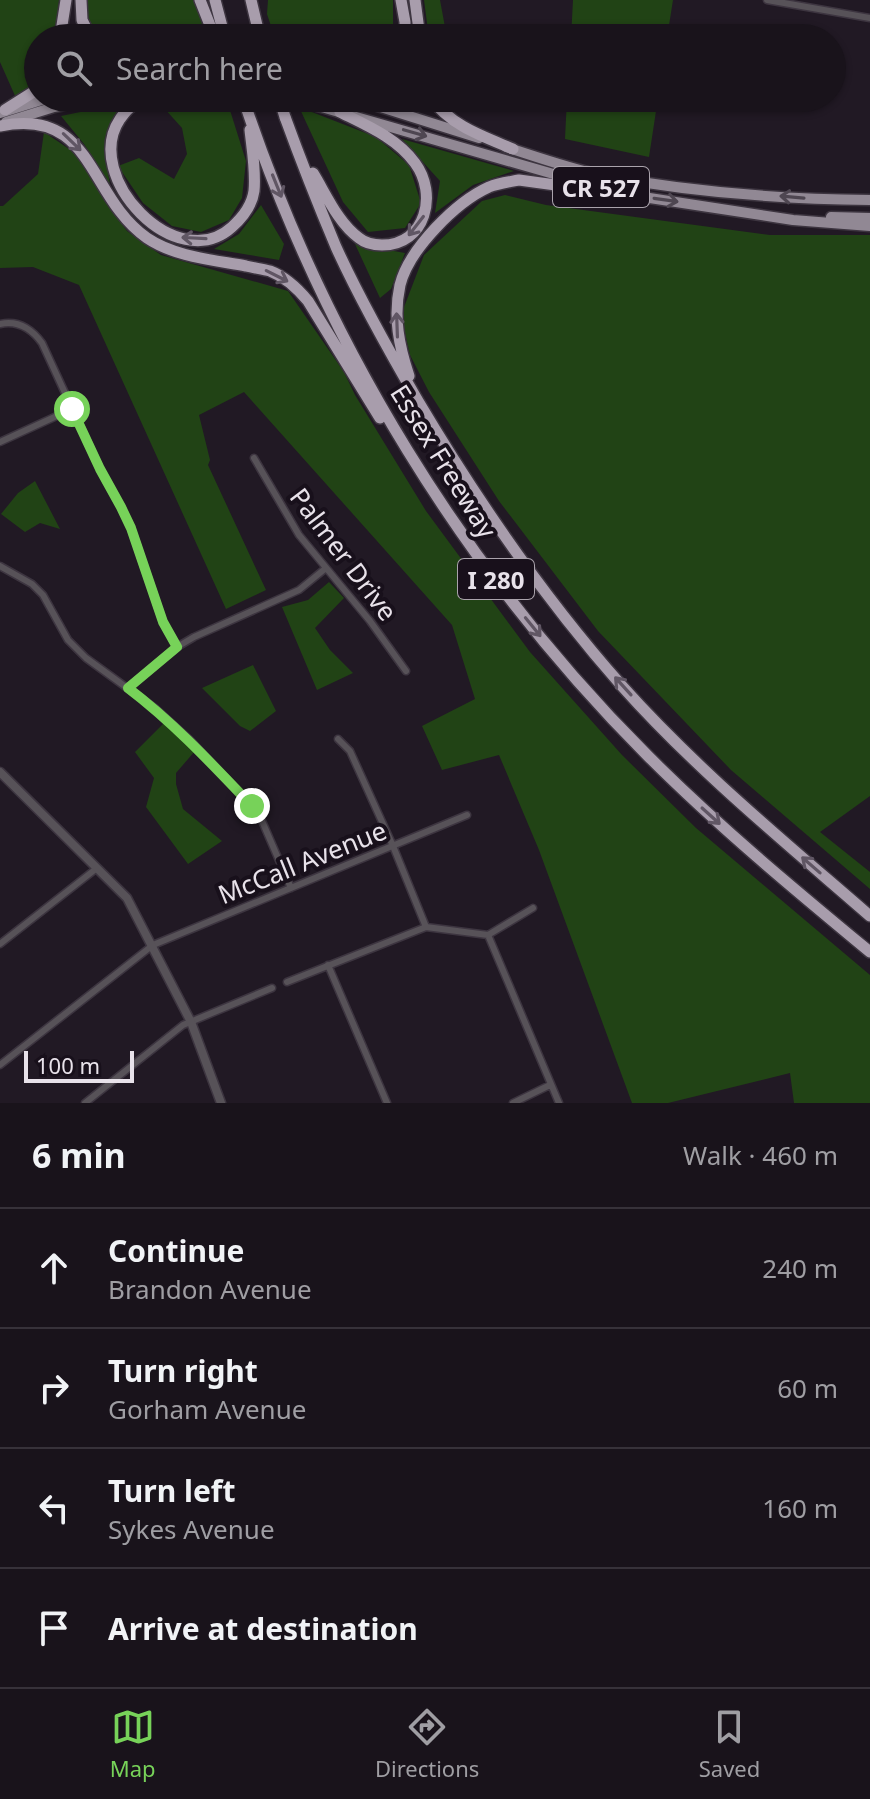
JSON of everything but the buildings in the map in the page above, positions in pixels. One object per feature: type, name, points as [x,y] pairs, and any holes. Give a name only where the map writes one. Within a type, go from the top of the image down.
[{"type":"highway","points":[[62,24],[66,0]]},
{"type":"highway","points":[[81,0],[84,24]]},
{"type":"highway","points":[[200,0],[209,24]]},
{"type":"highway","points":[[215,0],[221,24]]},
{"type":"highway","points":[[251,0],[258,24]]},
{"type":"highway","points":[[260,0],[261,24]]},
{"type":"highway","points":[[401,0],[405,24]]},
{"type":"highway","points":[[415,0],[418,24]]},
{"type":"highway","points":[[3,111],[24,98]]},
{"type":"highway","points":[[126,112],[112,133],[110,151],[117,179],[133,206],[143,216],[164,231],[199,241],[227,231],[240,219],[251,201],[254,181],[248,113]]},
{"type":"highway","name":"Essex Freeway","points":[[283,112],[336,247],[382,340],[503,537],[623,687],[705,772],[870,916]]},
{"type":"highway","points":[[293,138],[335,211],[358,238],[380,245],[406,238],[416,229],[427,209],[428,196],[423,175],[413,159],[391,140],[340,112]]},
{"type":"highway","points":[[442,112],[455,122],[513,149]]},
{"type":"highway","name":"Essex Freeway","points":[[248,113],[319,287],[385,411],[432,489],[481,559],[533,628],[647,754],[710,816],[870,952]]},
{"type":"highway","points":[[0,125],[20,122],[47,125],[66,135],[79,148],[114,205],[149,239],[181,253],[270,271],[297,288],[386,427],[432,489]]},
{"type":"highway","points":[[446,448],[412,383],[398,339],[396,319],[401,282],[422,245],[454,210],[487,188],[501,183],[519,180],[636,196]]},
{"type":"main road","points":[[3,111],[24,105]]},
{"type":"main road","points":[[0,125],[39,112]]},
{"type":"main road","name":"CR 527","points":[[340,112],[636,196],[793,220],[870,226]]},
{"type":"main road","name":"CR 527","points":[[396,112],[598,174],[730,192],[870,200]]},
{"type":"main road","points":[[753,214],[870,218]]},
{"type":"street","points":[[767,0],[870,18]]},
{"type":"street","points":[[0,324],[23,325],[42,343],[100,469],[126,517],[163,622],[177,647]]},
{"type":"street","points":[[0,442],[72,409]]},
{"type":"street","name":"Palmer Drive","points":[[254,458],[299,535],[370,621],[406,671]]},
{"type":"street","points":[[0,578],[2,567],[32,584],[43,595],[68,640],[86,658],[156,709],[252,806],[262,821],[291,888]]},
{"type":"street","points":[[128,688],[177,647],[299,590],[326,568]]},
{"type":"street","points":[[338,739],[350,751],[426,927]]},
{"type":"street","points":[[0,772],[127,898],[191,1022],[221,1103]]},
{"type":"street","name":"McCall Avenue","points":[[0,1065],[153,945],[467,815]]},
{"type":"street","points":[[0,944],[97,868]]},
{"type":"street","points":[[287,982],[426,927],[488,935],[533,908]]},
{"type":"street","points":[[488,935],[559,1103]]},
{"type":"street","points":[[328,965],[387,1103]]},
{"type":"street","points":[[85,1103],[183,1025],[272,988]]},
{"type":"street","points":[[513,1103],[550,1085]]},
{"type":"green space","points":[[0,0],[59,0],[56,24],[24,24],[24,93],[16,98],[0,62]]},
{"type":"green space","points":[[88,0],[196,0],[205,24],[91,24],[87,19]]},
{"type":"green space","points":[[268,0],[393,0],[393,24],[270,24]]},
{"type":"green space","points":[[424,0],[440,0],[444,24],[427,24]]},
{"type":"green space","points":[[573,0],[673,0],[669,24],[572,24]]},
{"type":"green space","points":[[80,112],[118,112],[105,142],[110,185],[84,144],[61,116]]},
{"type":"green space","points":[[168,112],[231,112],[246,161],[242,198],[229,220],[201,232],[172,226],[143,203],[118,166],[139,158],[174,179],[187,154],[182,128]]},
{"type":"green space","points":[[301,112],[312,112],[376,137],[409,165],[421,203],[405,228],[368,232],[343,202]]},
{"type":"green space","points":[[566,112],[656,112],[649,157],[565,139]]},
{"type":"green space","points":[[44,132],[78,155],[127,231],[161,255],[288,291],[344,372],[426,511],[530,652],[622,755],[696,828],[870,975],[870,1103],[794,1103],[790,1073],[668,1103],[632,1103],[539,850],[499,755],[442,770],[422,726],[475,699],[452,625],[244,392],[199,415],[210,460],[208,465],[266,590],[226,609],[79,285],[33,267],[0,268],[0,206],[38,174]]},
{"type":"green space","points":[[402,139],[514,171],[473,185],[435,213],[440,181]]},
{"type":"green space","points":[[505,195],[546,205],[770,235],[870,235],[870,796],[820,832],[870,872],[870,889],[731,770],[598,631],[499,501],[429,392],[410,355],[401,315],[424,255],[482,201]]},
{"type":"green space","points":[[261,205],[284,244],[279,260],[214,249],[239,234]]},
{"type":"green space","points":[[355,244],[405,253],[391,289],[380,298]]},
{"type":"green space","points":[[35,481],[60,529],[40,523],[25,532],[1,514],[18,493]]},
{"type":"green space","points":[[329,582],[344,598],[315,628],[330,650],[353,673],[317,690],[282,607],[308,600]]},
{"type":"green space","points":[[253,665],[276,711],[250,731],[240,726],[202,688]]},
{"type":"green space","points":[[164,723],[195,751],[176,773],[183,809],[222,841],[188,864],[146,807],[154,778],[135,752]]},
{"type":"route","points":[[72,409],[131,528],[163,622],[177,647],[128,688],[190,740],[252,806]]}]
